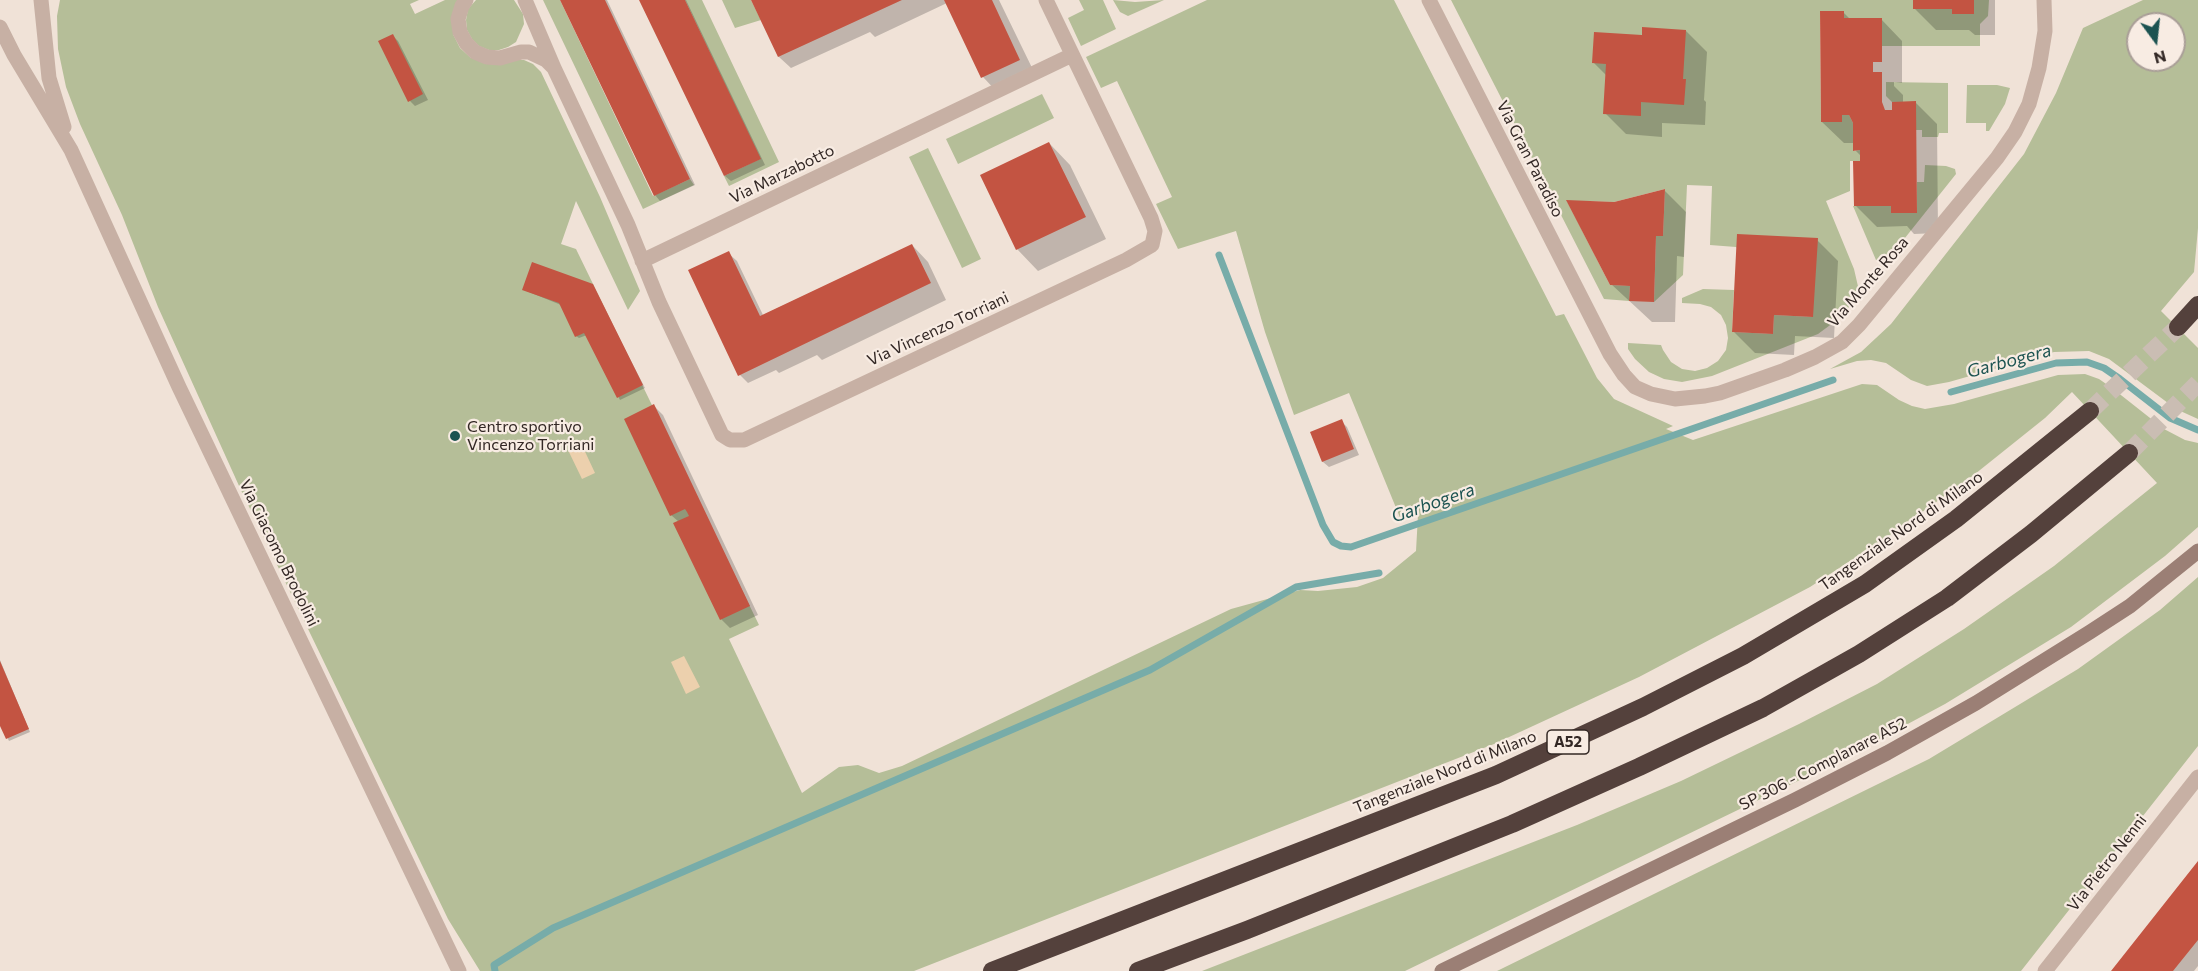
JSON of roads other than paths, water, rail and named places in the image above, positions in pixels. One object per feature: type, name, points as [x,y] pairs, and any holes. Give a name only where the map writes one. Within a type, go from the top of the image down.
[{"type":"highway","points":[[2178,327],[2198,305]]},
{"type":"highway","name":"Tangenziale Nord di Milano","points":[[992,971],[1496,776],[1643,707],[1743,656],[1865,584],[1929,539],[2090,411]]},
{"type":"highway","points":[[1138,971],[1512,824],[1763,708],[1859,654],[1947,598],[2031,534],[2129,453]]},
{"type":"main road","name":"SP 306 - Complanare A52","points":[[1442,971],[1887,753],[1976,703],[2090,632],[2130,606],[2198,551]]},
{"type":"street","name":"Via Giacomo Brodolini","points":[[41,0],[49,78],[71,150]]},
{"type":"street","points":[[466,0],[458,19],[460,32],[475,52],[487,57],[500,58],[520,52],[530,52],[546,60],[554,68]]},
{"type":"street","points":[[525,0],[554,68],[628,225],[642,261]]},
{"type":"street","points":[[1046,0],[1072,55]]},
{"type":"street","name":"Via Gran Paradiso","points":[[1429,0],[1600,334]]},
{"type":"street","name":"Via Monte Rosa","points":[[1600,334],[1624,375],[1635,387],[1651,394],[1675,399],[1705,396],[1760,380],[1815,357],[1842,342],[1859,325],[1997,158],[2014,132],[2028,104],[2039,68],[2045,31],[2044,0]]},
{"type":"street","name":"Via Giacomo Brodolini","points":[[0,27],[14,56],[71,150],[179,387],[459,971]]},
{"type":"street","name":"Via Vincenzo Torriani","points":[[642,261],[722,435],[735,442],[763,433],[1149,249],[1155,239],[1155,231],[1072,55]]},
{"type":"street","name":"Via Marzabotto","points":[[642,261],[1072,55]]},
{"type":"street","name":"Via Pietro Nenni","points":[[2045,971],[2198,777]]},
{"type":"waterway","name":"Garbogera","points":[[1219,255],[1323,525],[1333,542],[1341,546],[1351,547],[1833,380]]},
{"type":"waterway","name":"Garbogera","points":[[1951,392],[2056,363],[2087,362],[2104,368],[2170,418],[2198,430]]},
{"type":"waterway","points":[[495,971],[494,965],[553,928],[1150,670],[1296,587],[1379,573]]},
{"type":"tunnel","points":[[2090,411],[2178,327]]},
{"type":"tunnel","points":[[2129,453],[2198,383]]},
{"type":"place","name":"Centro sportivo Vincenzo Torriani","points":[[455,436]]}]
